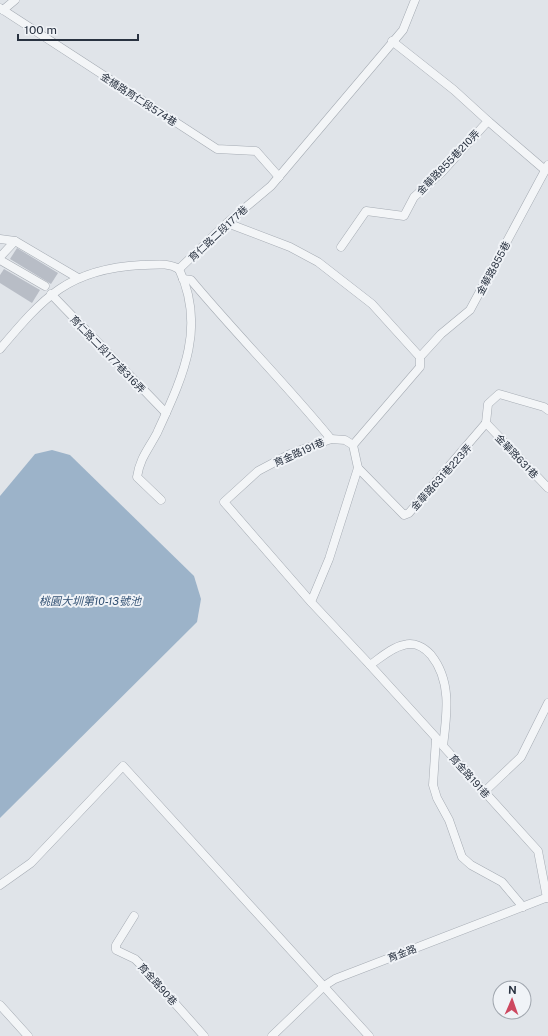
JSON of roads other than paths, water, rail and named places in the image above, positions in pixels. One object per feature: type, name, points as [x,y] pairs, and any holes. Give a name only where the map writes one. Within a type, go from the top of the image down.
[{"type":"street","points":[[1,9],[15,0]]},
{"type":"street","name":"育仁路二段177巷","points":[[179,269],[227,223],[279,177],[392,41],[403,30],[415,0]]},
{"type":"street","name":"金橋路育仁段574巷","points":[[1,9],[217,149],[256,151],[279,177]]},
{"type":"street","name":"金華路855巷210弄","points":[[392,41],[454,90],[488,121],[546,167]]},
{"type":"street","name":"金華路855巷210弄","points":[[340,247],[366,211],[404,216],[414,197],[442,172],[488,121]]},
{"type":"street","name":"金華路855巷","points":[[353,445],[420,367],[420,358],[441,334],[470,310],[546,167]]},
{"type":"street","points":[[227,223],[290,247],[318,262],[372,304],[420,358]]},
{"type":"street","points":[[0,239],[15,241],[78,278]]},
{"type":"street","points":[[15,241],[0,258],[45,286]]},
{"type":"street","points":[[0,349],[32,311],[51,294],[78,278],[125,266],[170,264],[179,269],[192,316],[191,338],[184,366],[166,413],[152,442],[139,463],[137,477],[161,500]]},
{"type":"street","points":[[183,279],[191,280],[331,438]]},
{"type":"street","name":"育仁路二段177巷316弄","points":[[51,294],[166,413]]},
{"type":"street","points":[[486,423],[488,404],[499,394],[544,407],[548,410]]},
{"type":"street","name":"金華路631巷223弄","points":[[358,468],[404,515],[419,501],[486,423]]},
{"type":"street","name":"金華路631巷","points":[[486,423],[548,488]]},
{"type":"street","name":"育金路191巷","points":[[353,445],[345,440],[331,438],[290,454],[258,471],[224,502],[311,602],[370,665],[404,645],[420,646],[429,653],[437,663],[446,686],[447,713],[443,746],[538,851],[548,898]]},
{"type":"street","points":[[311,602],[329,559],[358,468],[353,445]]},
{"type":"street","points":[[370,665],[443,746]]},
{"type":"street","points":[[484,792],[521,757],[548,703]]},
{"type":"street","points":[[436,739],[433,785],[437,798],[449,820],[462,857],[471,865],[502,882],[523,907]]},
{"type":"street","points":[[0,885],[31,863],[123,766],[369,1036]]},
{"type":"street","name":"育金路","points":[[272,1036],[324,986],[335,979],[548,898]]},
{"type":"street","name":"育金路90巷","points":[[134,916],[116,945],[116,950],[135,959],[204,1036]]},
{"type":"street","points":[[0,1006],[28,1036]]},
{"type":"water","name":"桃園大圳第10-13號池","points":[[52,450],[70,455],[194,576],[201,599],[197,622],[0,818],[0,496],[35,454]]}]
